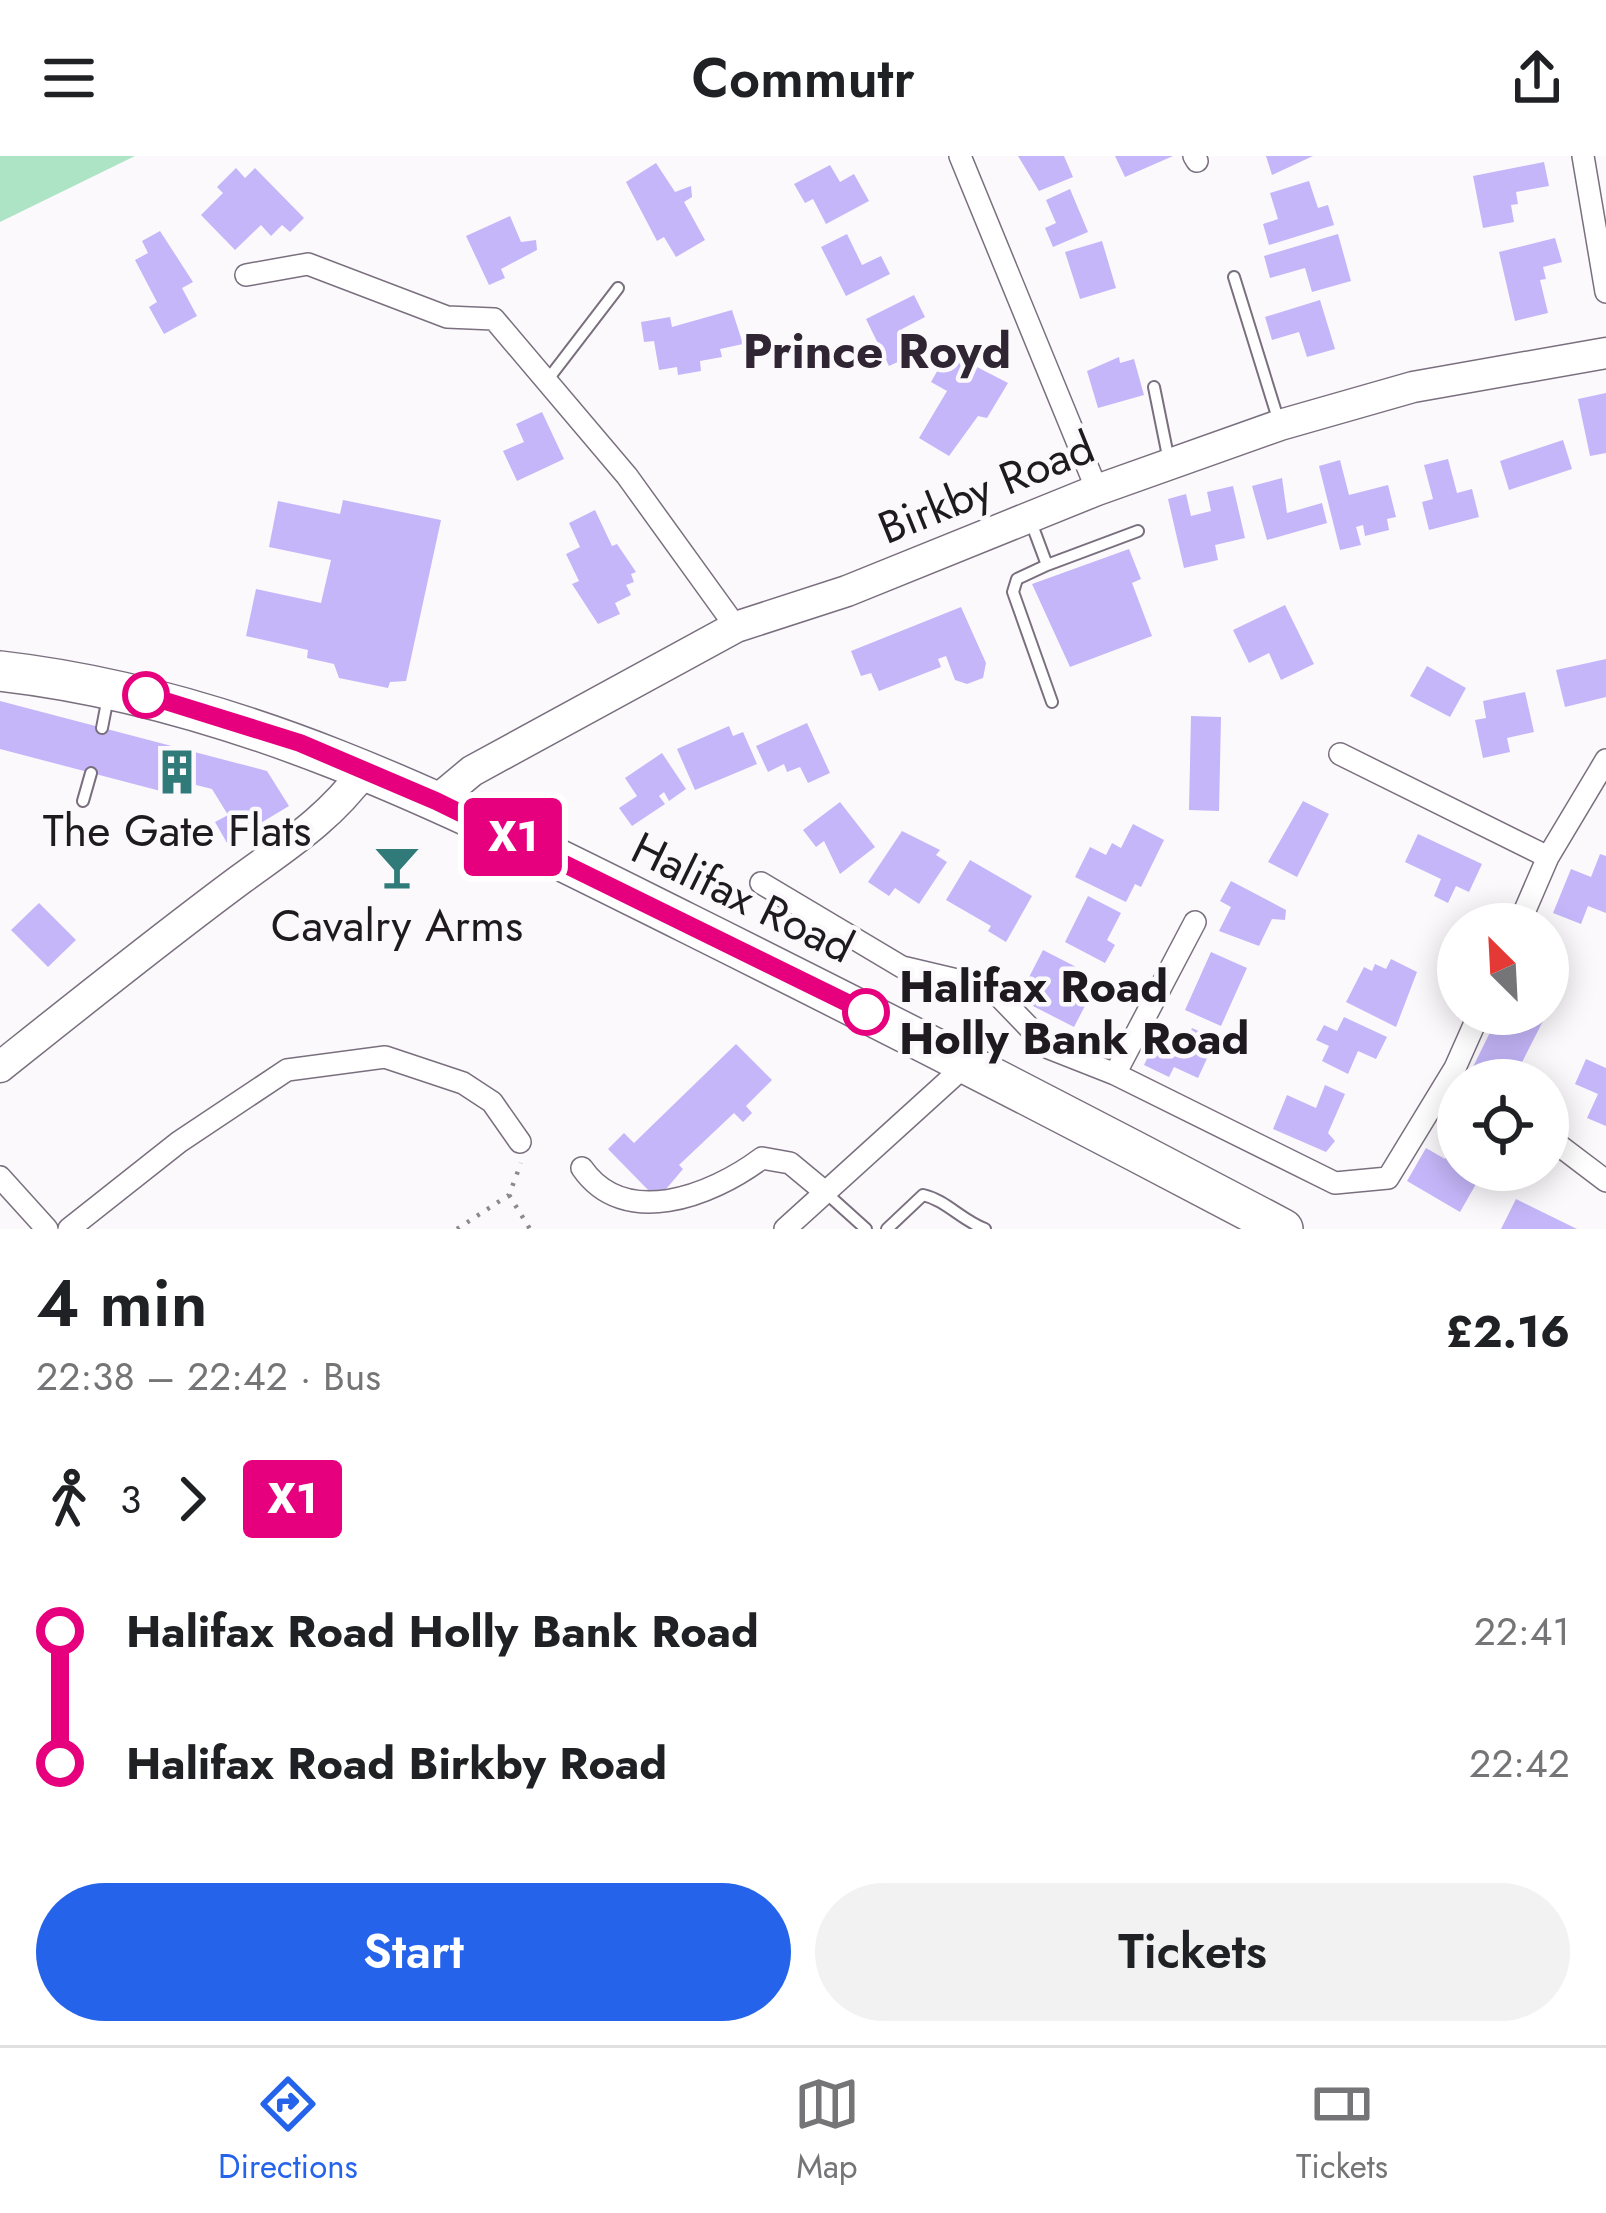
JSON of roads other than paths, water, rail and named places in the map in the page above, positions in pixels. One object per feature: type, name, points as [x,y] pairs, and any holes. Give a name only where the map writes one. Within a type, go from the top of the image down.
[{"type":"highway","name":"Halifax Road","points":[[0,671],[167,698],[365,770],[968,1063],[1283,1229]]},
{"type":"street","points":[[960,156],[1097,490]]},
{"type":"street","points":[[1583,156],[1606,292]]},
{"type":"street","points":[[246,274],[308,264],[447,317],[494,319],[549,378],[736,628]]},
{"type":"street","name":"Birkby Road","points":[[436,801],[472,771],[736,628],[1280,425],[1413,387],[1606,353]]},
{"type":"street","points":[[1340,754],[1548,857]]},
{"type":"street","points":[[1528,903],[1548,857],[1606,760]]},
{"type":"street","points":[[0,1067],[241,880],[310,833],[334,812],[365,770]]},
{"type":"street","points":[[761,883],[902,967],[991,988],[1049,1048],[1115,1073],[1335,1183],[1388,1178],[1437,1110]]},
{"type":"street","points":[[1115,1073],[1195,922]]},
{"type":"street","points":[[70,1229],[178,1142],[287,1070],[386,1057],[463,1083],[492,1102],[520,1142]]},
{"type":"street","points":[[784,1229],[968,1063]]},
{"type":"street","points":[[1569,1154],[1606,1181]]},
{"type":"street","points":[[582,1168],[593,1190],[614,1203],[665,1214],[715,1194],[762,1158],[790,1163],[825,1192]]},
{"type":"street","points":[[0,1177],[47,1229]]},
{"type":"lane","points":[[1234,277],[1280,425]]},
{"type":"lane","points":[[549,378],[618,288]]},
{"type":"lane","points":[[1154,387],[1170,465]]},
{"type":"lane","points":[[1030,518],[1047,565]]},
{"type":"lane","points":[[1052,702],[1013,585],[1024,573],[1138,531]]},
{"type":"lane","points":[[102,728],[110,688]]},
{"type":"lane","points":[[83,801],[91,773]]},
{"type":"lane","points":[[825,1192],[866,1229]]},
{"type":"lane","points":[[887,1229],[923,1195],[938,1198],[958,1220],[985,1229]]},
{"type":"place","name":"The Gate Flats","points":[[177,772]]},
{"type":"place","name":"Cavalry Arms","points":[[397,867]]},
{"type":"place","name":"Halifax Road Holly Bank Road","points":[[866,1012]]},
{"type":"district","name":"Prince Royd","points":[[877,351]]}]
